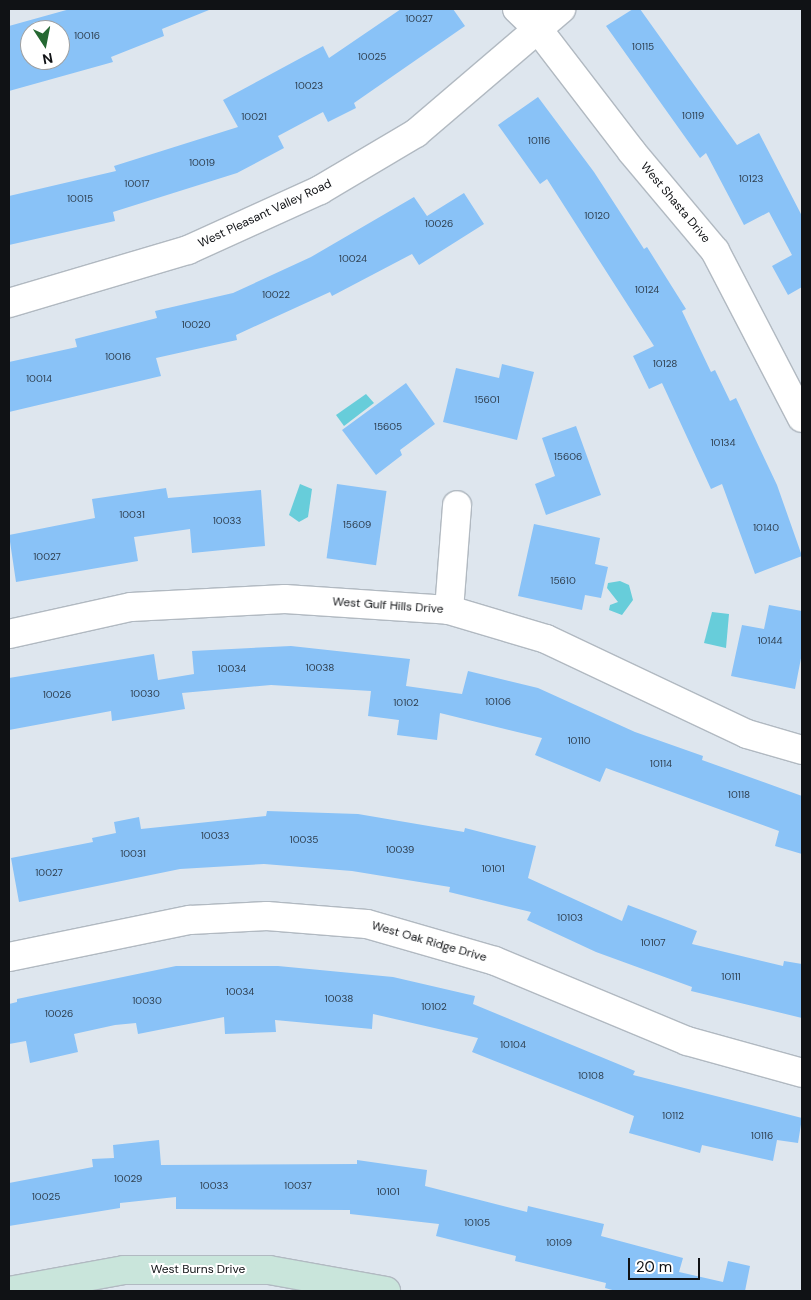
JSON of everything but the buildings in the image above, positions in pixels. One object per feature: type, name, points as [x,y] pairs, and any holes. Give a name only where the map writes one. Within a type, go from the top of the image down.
[{"type":"street","name":"West Shasta Drive","points":[[517,9],[537,28],[632,152],[715,251],[802,418]]},
{"type":"street","name":"West Pleasant Valley Road","points":[[9,303],[188,250],[320,190],[416,133],[561,9]]},
{"type":"street","points":[[449,610],[457,505]]},
{"type":"street","name":"West Gulf Hills Drive","points":[[9,634],[131,607],[284,599],[449,610],[546,639],[747,734],[802,750]]},
{"type":"street","name":"West Oak Ridge Drive","points":[[9,957],[190,920],[267,916],[367,924],[495,961],[687,1040],[802,1073]]},
{"type":"street","name":"West Burns Drive","points":[[9,1291],[124,1270],[268,1270],[386,1291]]},
{"type":"water","points":[[366,394],[374,403],[344,426],[336,415]]},
{"type":"water","points":[[300,484],[312,489],[308,517],[299,522],[289,515]]},
{"type":"water","points":[[620,581],[629,585],[633,600],[622,615],[609,610],[610,605],[618,602],[607,588],[608,583]]},
{"type":"water","points":[[712,612],[729,614],[726,648],[704,643]]}]
